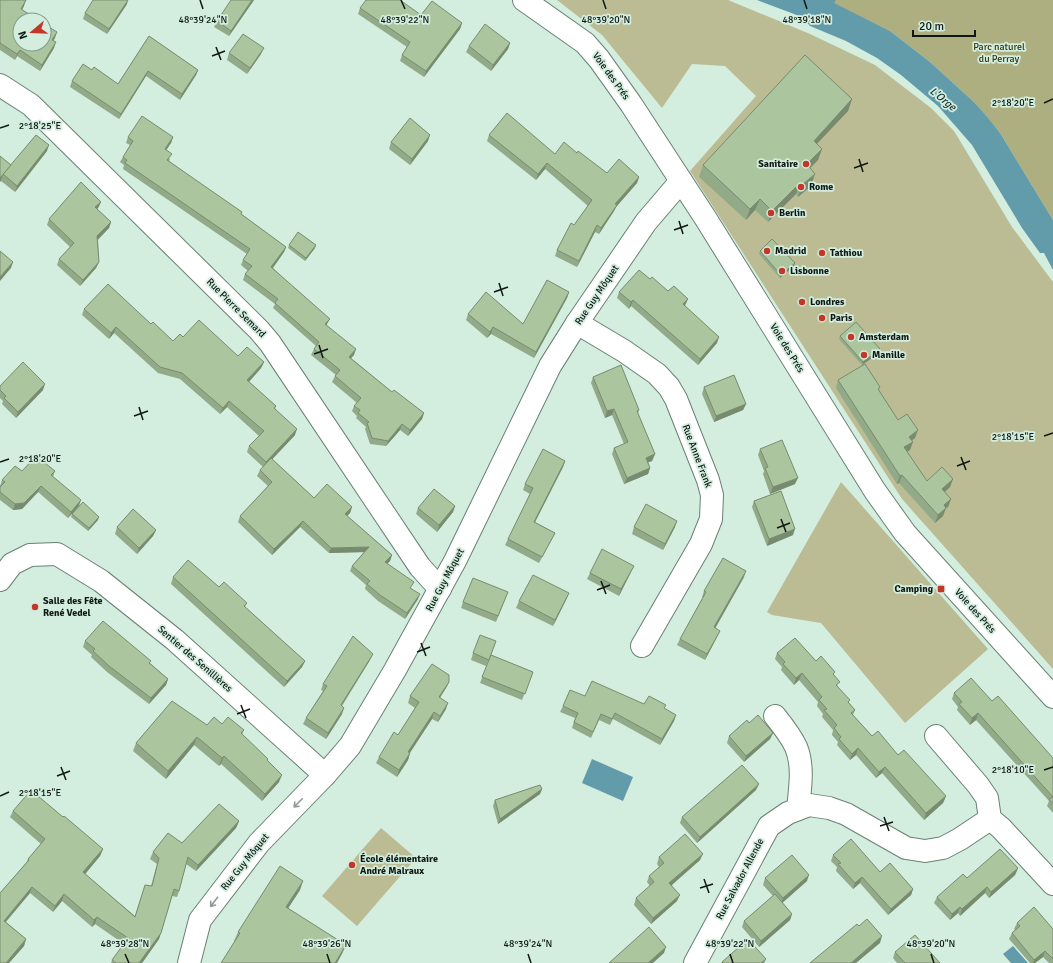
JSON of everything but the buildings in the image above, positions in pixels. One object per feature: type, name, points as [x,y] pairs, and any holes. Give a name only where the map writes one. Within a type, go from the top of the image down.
[{"type":"street","name":"Voie des Prés","points":[[524,0],[585,43],[599,59],[631,104],[730,256],[876,491],[905,533],[1053,698]]},
{"type":"street","name":"Rue Pierre Semard","points":[[0,85],[31,105],[259,330],[295,380],[420,567],[440,589]]},
{"type":"street","name":"Rue Guy Môquet","points":[[189,963],[200,920],[259,843],[325,775],[350,746],[455,561],[550,366],[577,323],[646,222],[681,181]]},
{"type":"street","name":"Rue Anne Frank","points":[[577,323],[624,351],[657,374],[669,386],[676,399],[708,480],[712,495],[711,519],[701,544],[642,646]]},
{"type":"street","name":"Sentier des Senillières","points":[[0,580],[12,564],[30,555],[57,554],[101,582],[175,640],[325,775]]},
{"type":"street","points":[[775,716],[788,734],[798,755],[800,779],[798,809]]},
{"type":"street","points":[[936,736],[978,785],[987,798],[990,820],[1001,828],[1053,884]]},
{"type":"street","name":"Rue Salvador Allende","points":[[695,963],[769,826],[788,813],[809,805],[829,808],[846,814],[906,848],[925,851],[943,848],[990,820]]},
{"type":"green space","points":[[557,0],[728,0],[810,34],[875,65],[931,108],[954,131],[1012,227],[1053,282],[1053,669],[902,499],[690,171],[756,96],[725,66],[692,64],[662,108],[602,35]]},
{"type":"green space","name":"Parc naturel du Perray","points":[[826,0],[1053,0],[1053,220],[1000,133],[975,103],[930,62],[890,31]]},
{"type":"green space","points":[[841,482],[988,649],[905,723],[821,623],[772,615],[767,612]]},
{"type":"green space","points":[[381,828],[416,858],[357,926],[322,896]]},
{"type":"water","name":"L'Orge","points":[[757,0],[836,0],[834,3],[890,31],[930,62],[975,103],[1000,133],[1053,220],[1053,270],[1044,253],[1040,253],[1022,228],[972,145],[938,106],[901,75],[877,58],[846,41],[810,26],[802,17]]},
{"type":"water","points":[[592,759],[633,777],[623,801],[582,783]]},
{"type":"water","points":[[1013,946],[1028,963],[1011,963],[1003,954]]},
{"type":"place","name":"Sanitaire","points":[[806,164]]},
{"type":"place","name":"Rome","points":[[801,187]]},
{"type":"place","name":"Berlin","points":[[771,213]]},
{"type":"place","name":"Madrid","points":[[767,251]]},
{"type":"place","name":"Tathiou","points":[[822,253]]},
{"type":"place","name":"Lisbonne","points":[[782,271]]},
{"type":"place","name":"Londres","points":[[802,302]]},
{"type":"place","name":"Paris","points":[[822,318]]},
{"type":"place","name":"Amsterdam","points":[[851,337]]},
{"type":"place","name":"Manille","points":[[864,355]]},
{"type":"place","name":"Camping","points":[[941,589]]},
{"type":"place","name":"Salle des Fête René Vedel","points":[[35,607]]},
{"type":"place","name":"École élémentaire André Malraux","points":[[352,865]]}]
